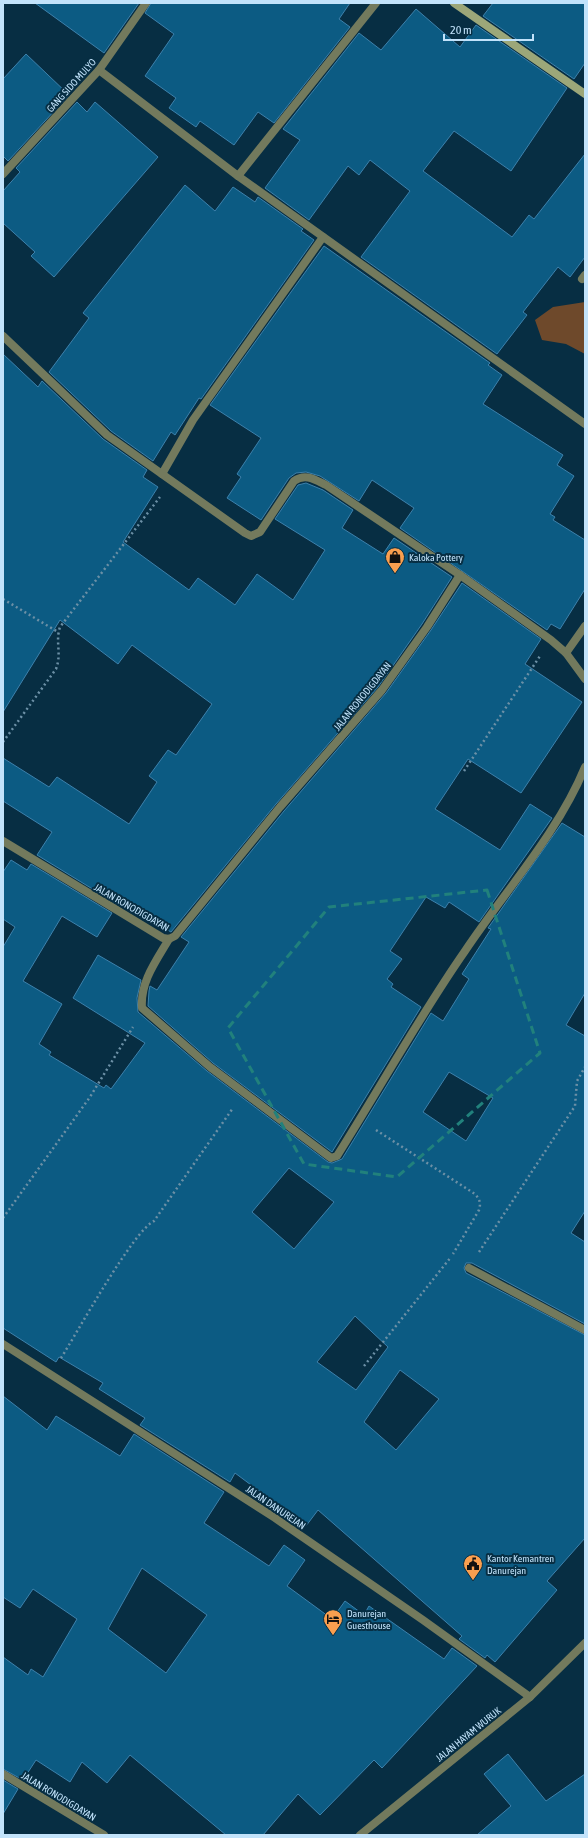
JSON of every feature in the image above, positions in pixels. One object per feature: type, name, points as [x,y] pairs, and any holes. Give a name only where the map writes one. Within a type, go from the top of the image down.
[{"type":"main road","points":[[454,3],[585,94]]},
{"type":"street","name":"GANG SIDO MULYO","points":[[3,174],[99,70],[146,3]]},
{"type":"street","points":[[238,176],[376,3]]},
{"type":"street","points":[[99,70],[238,176],[585,424]]},
{"type":"street","points":[[167,477],[193,420],[323,237]]},
{"type":"street","points":[[3,336],[107,435],[251,536],[260,532],[294,481],[300,476],[308,476],[326,485],[460,575],[551,640],[566,653],[585,679]]},
{"type":"street","name":"JALAN RONODIGDAYAN","points":[[3,841],[163,938],[169,939],[175,936],[280,807],[382,690],[427,627],[460,575]]},
{"type":"street","points":[[566,653],[585,626]]},
{"type":"street","points":[[169,939],[148,976],[141,994],[142,1008],[179,1042],[244,1092],[331,1158],[337,1156],[360,1120],[391,1064],[464,951],[574,794],[585,767]]},
{"type":"street","points":[[469,1268],[585,1330]]},
{"type":"street","name":"JALAN DANUREJAN","points":[[3,1344],[275,1518],[423,1620],[530,1697]]},
{"type":"street","name":"JALAN HAYAM WURUK","points":[[360,1835],[530,1697],[585,1643]]},
{"type":"street","name":"JALAN RONODIGDAYAN","points":[[3,1774],[104,1835]]},
{"type":"path","points":[[3,742],[56,669],[60,658],[58,632],[65,620],[167,477]]},
{"type":"path","points":[[3,599],[58,632]]},
{"type":"path","points":[[464,771],[551,640]]},
{"type":"path","points":[[3,1218],[90,1098],[128,1035],[142,1008]]},
{"type":"path","points":[[452,1257],[469,1268],[575,1106],[578,1080],[585,1067]]},
{"type":"path","points":[[52,1374],[132,1244],[148,1224],[154,1221],[244,1092]]},
{"type":"path","points":[[360,1120],[476,1194],[481,1205],[452,1257],[364,1366]]},
{"type":"highlighted area","points":[[487,890],[540,1053],[397,1177],[304,1164],[228,1028],[329,907]]},
{"type":"shaded area","points":[[585,302],[585,354],[566,344],[542,340],[535,320],[553,307]]},
{"type":"building","points":[[35,3],[139,3],[104,53]]},
{"type":"building","points":[[151,3],[350,3],[339,19],[350,27],[274,123],[258,112],[234,145],[200,121],[196,127],[169,108],[176,98],[145,76],[174,34],[145,13]]},
{"type":"building","points":[[493,3],[585,3],[585,63],[574,79],[483,16]]},
{"type":"building","points":[[416,9],[460,47],[476,25],[567,88],[511,171],[454,131],[423,171],[512,237],[529,215],[534,219],[585,154],[585,257],[570,277],[558,267],[523,312],[527,315],[497,354],[361,257],[410,191],[370,160],[359,175],[348,166],[309,220],[265,188],[300,140],[283,129],[359,33],[381,50]]},
{"type":"building","points":[[26,54],[69,95],[8,161],[3,156],[3,79]]},
{"type":"building","points":[[77,102],[87,112],[95,102],[158,157],[54,277],[31,256],[35,252],[3,223],[3,191],[20,172],[16,168]]},
{"type":"building","points":[[185,185],[215,211],[233,187],[255,202],[258,197],[303,229],[301,231],[314,240],[201,399],[199,398],[175,435],[171,432],[153,461],[111,431],[49,372],[89,318],[83,313]]},
{"type":"building","points":[[324,246],[490,363],[488,365],[502,375],[483,404],[563,455],[557,465],[574,476],[550,514],[555,517],[553,520],[585,540],[585,589],[560,629],[551,624],[547,630],[400,528],[414,508],[372,480],[359,501],[320,476],[306,472],[296,473],[289,478],[261,520],[227,498],[241,477],[237,474],[261,438],[210,405]]},
{"type":"building","points":[[3,354],[38,387],[42,381],[103,439],[147,470],[143,477],[158,487],[123,542],[189,590],[198,578],[235,605],[257,574],[293,600],[325,550],[275,519],[298,485],[306,483],[323,490],[353,510],[342,528],[383,554],[394,538],[452,577],[422,624],[378,687],[276,804],[171,932],[119,902],[117,904],[37,855],[52,832],[3,801],[3,758],[49,787],[57,777],[129,824],[157,782],[149,776],[168,750],[176,755],[212,704],[132,645],[118,664],[60,620],[3,712]]},
{"type":"building","points":[[462,583],[541,639],[525,664],[582,702],[521,793],[468,759],[435,809],[500,850],[530,804],[552,818],[479,922],[449,902],[445,908],[426,897],[390,951],[402,959],[387,979],[393,984],[391,987],[421,1007],[332,1152],[213,1063],[148,1006],[150,986],[157,990],[189,942],[181,937],[284,811],[386,693],[431,630]]},
{"type":"building","points":[[562,823],[585,837],[585,993],[566,1025],[585,1036],[585,1211],[571,1233],[585,1242],[585,1324],[472,1263],[466,1263],[464,1268],[466,1273],[585,1335],[585,1538],[547,1581],[557,1590],[495,1662],[487,1655],[485,1658],[459,1639],[462,1636],[318,1510],[306,1526],[235,1473],[230,1482],[140,1425],[145,1418],[99,1389],[103,1383],[59,1357],[56,1362],[3,1328],[3,947],[15,927],[3,919],[3,872],[11,860],[27,870],[31,864],[112,913],[97,937],[62,916],[23,981],[62,1004],[39,1044],[51,1052],[49,1055],[104,1088],[106,1085],[111,1089],[145,1043],[73,998],[98,955],[141,980],[137,998],[138,1012],[207,1071],[328,1162],[332,1163],[342,1159],[431,1013],[443,1021],[469,979],[462,974],[491,929],[488,928]],"holes":[[[449,1072],[493,1098],[466,1141],[423,1112]],[[289,1168],[334,1202],[294,1249],[252,1212]],[[355,1316],[388,1347],[356,1390],[317,1362]],[[400,1370],[439,1399],[396,1450],[364,1422]]]},
{"type":"building","points":[[3,1396],[47,1430],[56,1416],[120,1456],[134,1434],[224,1492],[204,1523],[269,1566],[284,1545],[305,1560],[287,1586],[332,1619],[345,1601],[364,1615],[369,1606],[444,1659],[452,1648],[477,1666],[382,1768],[374,1760],[320,1815],[298,1794],[263,1835],[226,1835],[130,1755],[107,1783],[82,1762],[70,1782],[36,1760],[23,1780],[3,1769],[3,1657],[28,1675],[31,1669],[43,1677],[77,1619],[33,1589],[20,1608],[3,1597]],"holes":[[[142,1568],[207,1615],[166,1673],[108,1629]]]},
{"type":"building","points":[[508,1754],[546,1801],[585,1774],[585,1835],[477,1835],[511,1806],[484,1774]]},
{"type":"building","points":[[3,1780],[18,1789],[3,1814]]},
{"type":"place","name":"Kaloka Pottery","points":[[395,574]]},
{"type":"place","name":"Kantor Kemantren Danurejan","points":[[473,1581]]},
{"type":"place","name":"Danurejan Guesthouse","points":[[333,1636]]}]
